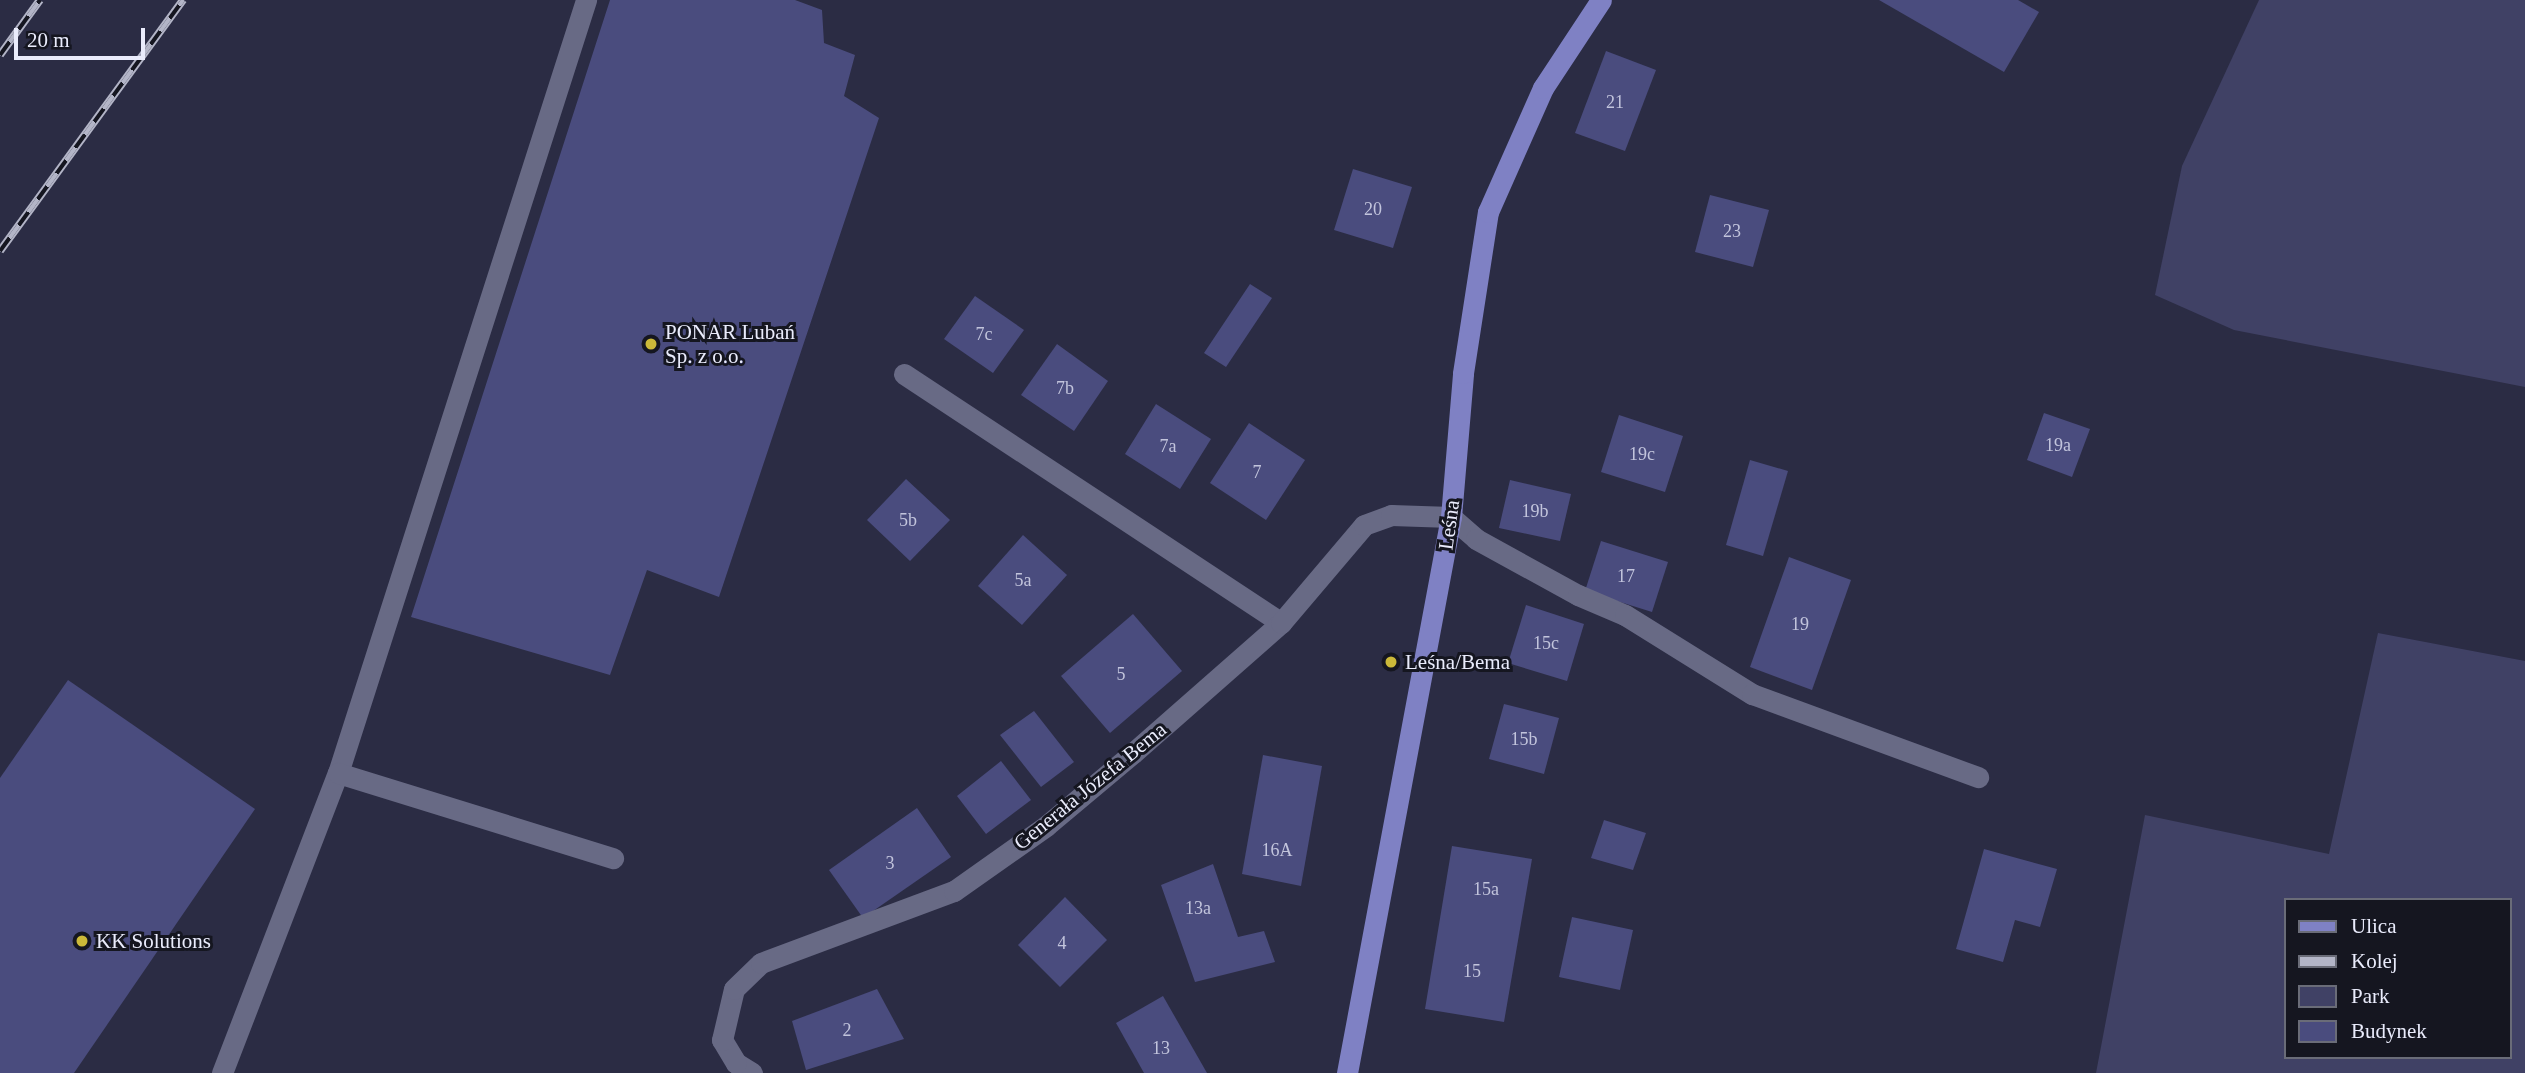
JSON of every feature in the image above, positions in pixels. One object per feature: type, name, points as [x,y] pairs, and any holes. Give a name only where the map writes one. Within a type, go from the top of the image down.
[{"type":"main road","name":"Leśna","points":[[1348,1073],[1451,517],[1464,360],[1488,212],[1542,88],[1601,0]]},
{"type":"street","points":[[222,1073],[338,773],[586,0]]},
{"type":"street","points":[[904,374],[1281,623]]},
{"type":"street","name":"Generała Józefa Bema","points":[[752,1073],[736,1063],[722,1040],[734,989],[761,963],[954,891],[1046,826],[1281,623],[1364,525],[1391,515],[1451,517]]},
{"type":"street","points":[[1451,517],[1476,539],[1578,595],[1636,621],[1752,694],[1978,777]]},
{"type":"street","points":[[338,773],[612,858]]},
{"type":"green space","points":[[2259,0],[2525,0],[2525,387],[2234,330],[2155,295],[2182,166]]},
{"type":"green space","points":[[2378,633],[2525,661],[2525,1073],[2096,1073],[2145,815],[2329,854]]},
{"type":"building","name":"PONAR Lubań Sp. z o.o.","points":[[610,0],[795,0],[822,10],[824,43],[855,55],[844,96],[879,118],[719,597],[647,570],[610,675],[411,617]]},
{"type":"building","points":[[1879,0],[2018,0],[2039,12],[2004,72]]},
{"type":"building","points":[[1606,51],[1656,70],[1625,151],[1575,133]]},
{"type":"building","points":[[1353,169],[1412,187],[1393,248],[1334,230]]},
{"type":"building","points":[[1710,195],[1769,210],[1753,267],[1695,252]]},
{"type":"building","points":[[1250,284],[1272,298],[1226,367],[1204,353]]},
{"type":"building","points":[[975,296],[1024,330],[993,373],[944,339]]},
{"type":"building","points":[[1057,344],[1108,381],[1074,431],[1021,395]]},
{"type":"building","points":[[1156,404],[1211,439],[1180,489],[1125,454]]},
{"type":"building","points":[[2044,413],[2090,429],[2072,477],[2027,460]]},
{"type":"building","points":[[1619,415],[1683,436],[1665,492],[1601,472]]},
{"type":"building","points":[[1249,423],[1305,460],[1266,520],[1210,483]]},
{"type":"building","points":[[1750,460],[1788,471],[1763,556],[1726,545]]},
{"type":"building","points":[[906,479],[950,520],[910,561],[867,520]]},
{"type":"building","points":[[1510,480],[1571,494],[1560,541],[1499,528]]},
{"type":"building","points":[[1023,535],[1067,575],[1022,625],[978,586]]},
{"type":"building","points":[[1601,541],[1668,562],[1652,612],[1585,591]]},
{"type":"building","points":[[1789,557],[1851,580],[1812,690],[1750,667]]},
{"type":"building","points":[[1526,605],[1584,624],[1567,681],[1508,663]]},
{"type":"building","points":[[1133,614],[1182,671],[1110,733],[1061,676]]},
{"type":"building","name":"KK Solutions","points":[[68,680],[255,809],[74,1073],[0,1073],[0,778]]},
{"type":"building","points":[[1504,704],[1559,718],[1544,774],[1489,759]]},
{"type":"building","points":[[1034,711],[1074,762],[1041,787],[1000,735]]},
{"type":"building","points":[[1263,755],[1322,766],[1301,886],[1242,874]]},
{"type":"building","points":[[1001,761],[1031,800],[986,834],[957,796]]},
{"type":"building","points":[[917,808],[951,857],[863,918],[829,870]]},
{"type":"building","points":[[1604,820],[1646,833],[1633,870],[1591,858]]},
{"type":"building","points":[[1452,846],[1532,859],[1504,1022],[1425,1009]]},
{"type":"building","points":[[1984,849],[2057,869],[2040,927],[2015,920],[2003,962],[1956,949]]},
{"type":"building","points":[[1213,864],[1238,937],[1264,931],[1275,962],[1195,982],[1161,885]]},
{"type":"building","points":[[1065,897],[1107,940],[1060,987],[1018,945]]},
{"type":"building","points":[[1572,917],[1633,930],[1620,990],[1559,977]]},
{"type":"building","points":[[877,989],[904,1039],[806,1070],[792,1021]]},
{"type":"building","points":[[1163,996],[1207,1073],[1144,1073],[1116,1023]]},
{"type":"railway","points":[[0,55],[40,0]]},
{"type":"railway","points":[[0,251],[183,0]]},
{"type":"place","name":"PONAR Lubań Sp. z o.o.","points":[[651,344]]},
{"type":"place","name":"Leśna/Bema","points":[[1391,662]]},
{"type":"place","name":"KK Solutions","points":[[82,941]]}]
